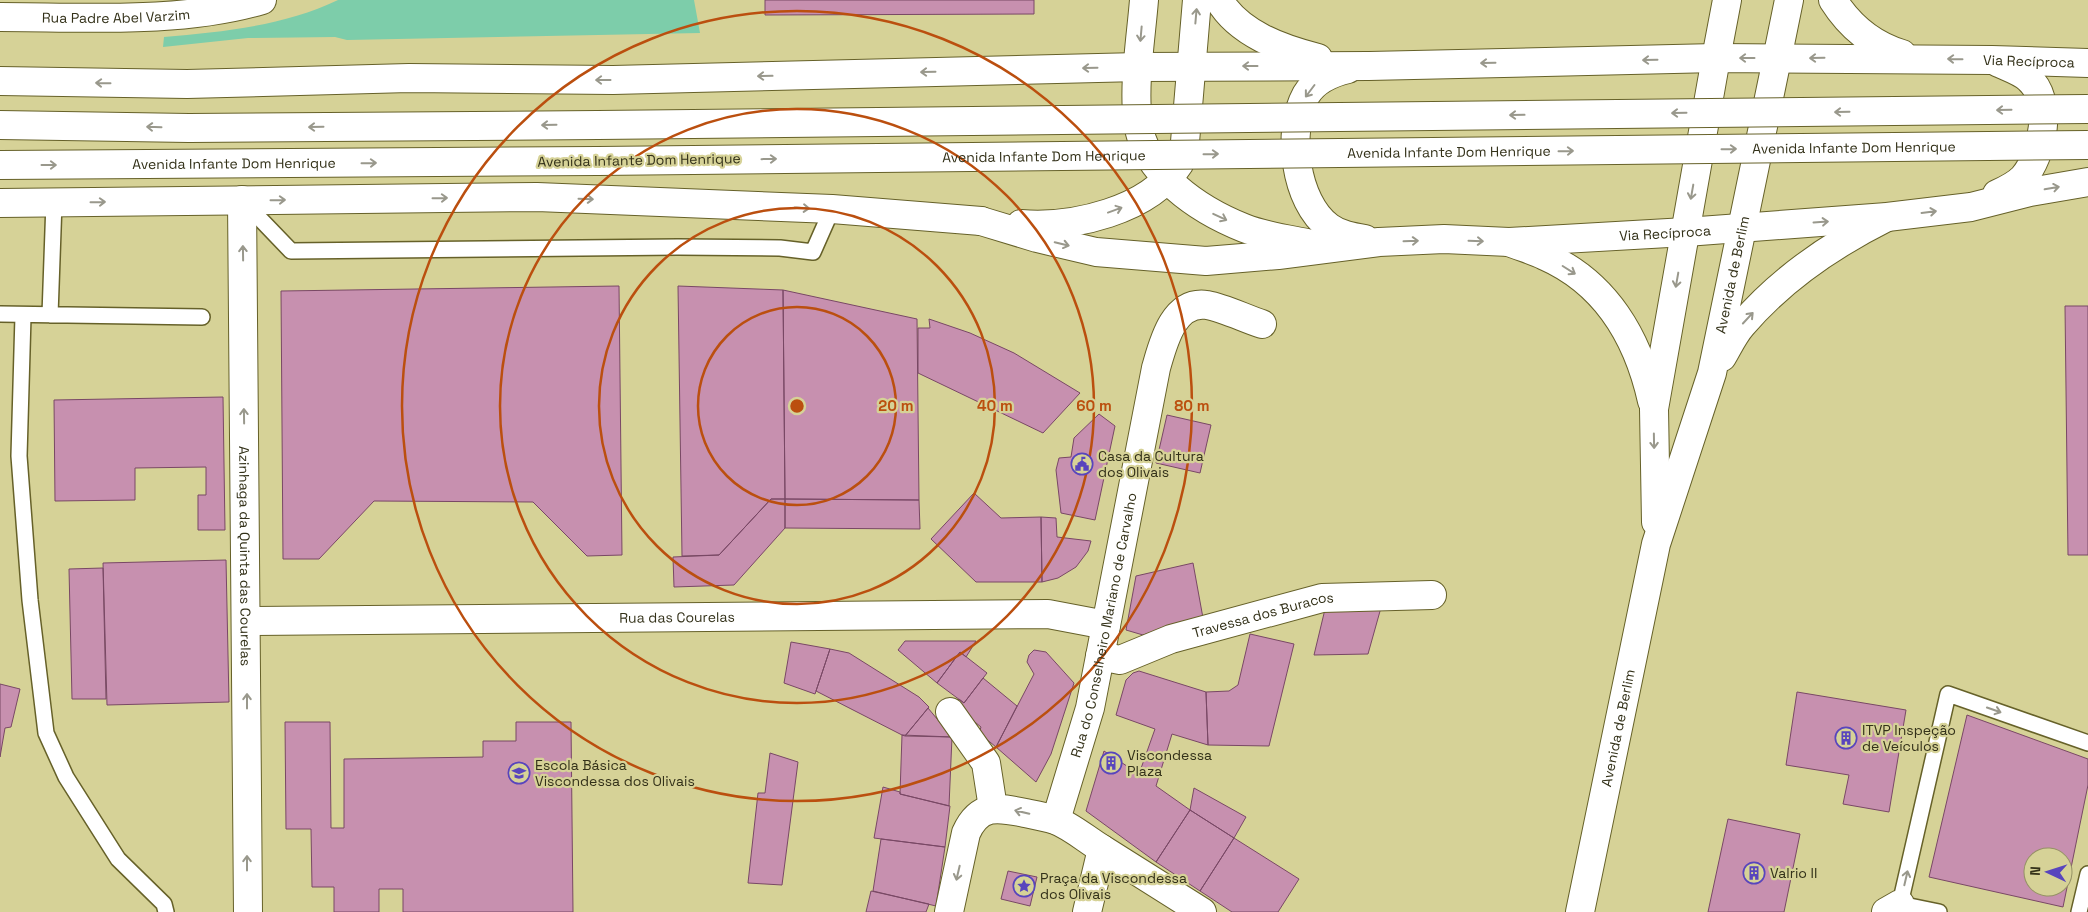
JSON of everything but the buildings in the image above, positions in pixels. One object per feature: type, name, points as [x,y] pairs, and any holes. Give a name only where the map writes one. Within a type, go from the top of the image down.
[{"type":"main road","name":"Rua Padre Abel Varzim","points":[[0,17],[47,8],[184,14],[224,10],[262,0]]},
{"type":"main road","points":[[1144,0],[1137,107],[1142,141],[1153,162],[1167,178],[1209,211],[1244,228],[1278,238],[1328,247]]},
{"type":"main road","points":[[0,203],[538,197],[832,210],[1035,225],[1064,224],[1097,217],[1123,208],[1147,194],[1167,178],[1179,163],[1185,142],[1197,0]]},
{"type":"main road","points":[[1219,0],[1232,18],[1270,42],[1311,56],[1369,66]]},
{"type":"main road","name":"Avenida de Berlim","points":[[1656,544],[1654,409],[1727,0]]},
{"type":"main road","name":"Avenida de Berlim","points":[[1580,912],[1656,544],[1712,374],[1789,0]]},
{"type":"main road","points":[[1833,0],[1853,26],[1869,40],[1890,50],[1918,59]]},
{"type":"main road","name":"Via Recíproca","points":[[1369,66],[1716,58],[1918,59],[2088,63]]},
{"type":"main road","points":[[1970,207],[2009,188],[2023,178],[2034,160],[2043,124],[2041,99],[2038,90],[2028,78],[1992,60]]},
{"type":"main road","points":[[0,81],[187,84],[409,78],[613,80],[1139,67],[1369,66]]},
{"type":"main road","points":[[1369,66],[1329,75],[1316,83],[1307,94],[1297,121],[1296,154],[1303,187],[1314,212],[1328,226],[1342,235],[1378,242]]},
{"type":"main road","points":[[0,124],[189,128],[2088,109]]},
{"type":"main road","points":[[0,114],[78,125]]},
{"type":"main road","name":"Avenida Infante Dom Henrique","points":[[0,165],[598,161],[2088,145]]},
{"type":"main road","name":"Via Recíproca","points":[[1328,247],[1378,242],[1444,239],[1509,242],[1686,232],[1887,217],[1970,207],[2030,192],[2088,182]]},
{"type":"main road","name":"Azinhaga da Quinta das Courelas","points":[[242,200],[248,912]]},
{"type":"main road","points":[[1712,374],[1741,326],[1774,291],[1823,252],[1887,217]]},
{"type":"main road","points":[[981,221],[1037,238],[1096,252],[1183,260],[1206,261],[1270,256],[1328,247]]},
{"type":"main road","points":[[1509,242],[1546,256],[1576,274],[1603,298],[1618,315],[1634,345],[1647,377],[1654,409]]},
{"type":"main road","name":"Rua do Conselheiro Mariano de Carvalho","points":[[1056,820],[1090,708],[1156,368],[1165,337],[1173,322],[1185,309],[1196,305],[1208,305],[1262,324]]},
{"type":"main road","name":"Travessa dos Buracos","points":[[1100,656],[1120,660],[1171,639],[1322,598],[1432,595]]},
{"type":"main road","name":"Rua das Courelas","points":[[247,621],[1048,614],[1106,625]]},
{"type":"main road","points":[[950,712],[986,763],[993,808]]},
{"type":"main road","points":[[949,912],[966,833],[972,822],[981,813],[993,808],[1006,808],[1056,820],[1202,912]]},
{"type":"main road","points":[[1087,912],[1102,849]]},
{"type":"lane","points":[[242,200],[291,251],[678,247],[780,248],[813,252],[832,210]]},
{"type":"lane","points":[[50,315],[54,202]]},
{"type":"lane","points":[[0,314],[23,316],[202,317]]},
{"type":"lane","points":[[23,316],[19,456],[30,600],[46,733],[66,777],[118,859],[164,904],[166,912]]},
{"type":"lane","points":[[1938,912],[1893,908],[1948,694],[2088,743]]},
{"type":"lane","points":[[2080,912],[2088,874]]},
{"type":"green space","points":[[338,0],[694,0],[700,33],[347,40],[335,37],[248,38],[163,47],[164,37],[208,33],[275,22],[317,9]]},
{"type":"place","name":"Casa da Cultura dos Olivais","points":[[1082,464]]},
{"type":"place","name":"ITVP Inspeção de Veículos","points":[[1846,738]]},
{"type":"place","name":"Viscondessa Plaza","points":[[1111,763]]},
{"type":"place","name":"Escola Básica Viscondessa dos Olivais","points":[[519,773]]},
{"type":"place","name":"Valrio II","points":[[1754,873]]},
{"type":"place","name":"Praça da Viscondessa dos Olivais","points":[[1024,886]]}]
